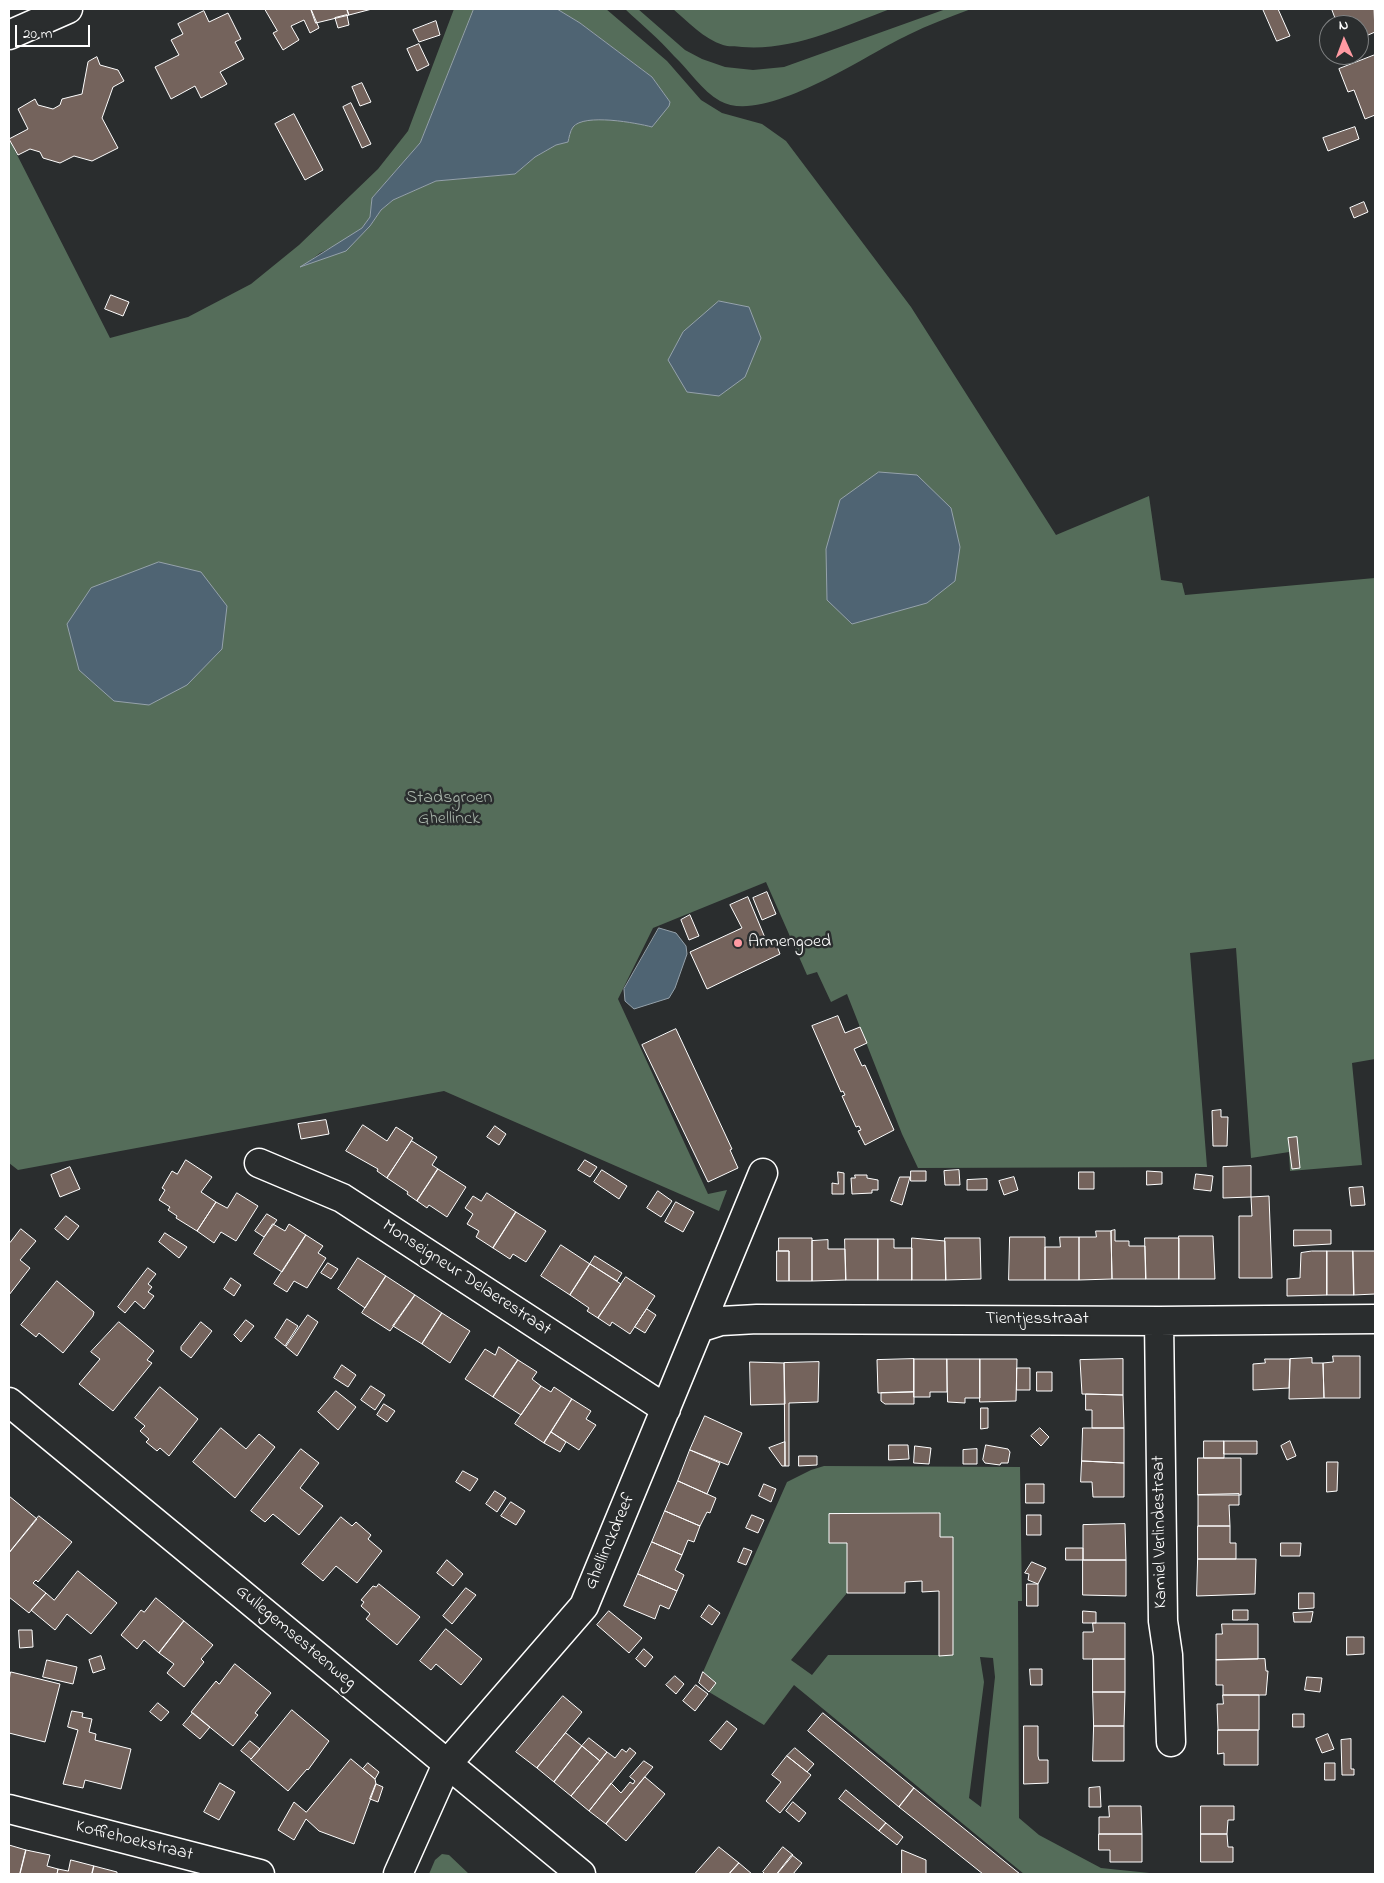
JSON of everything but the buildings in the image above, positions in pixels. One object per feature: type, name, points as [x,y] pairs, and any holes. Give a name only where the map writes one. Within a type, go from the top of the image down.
[{"type":"street","points":[[9,36],[68,9]]},
{"type":"street","name":"Monseigneur Delaerestraat","points":[[259,1163],[342,1198],[666,1409]]},
{"type":"street","name":"Ghellinckdreef","points":[[398,1874],[447,1764],[584,1606],[763,1174]]},
{"type":"street","name":"Tientjesstraat","points":[[699,1328],[721,1321],[757,1319],[1159,1321],[1375,1318]]},
{"type":"street","name":"Kamiel Verlindestraat","points":[[1159,1321],[1162,1621],[1168,1655],[1171,1742]]},
{"type":"street","name":"Gullegemsesteenweg","points":[[9,1402],[581,1874]]},
{"type":"street","name":"Koffiehoekstraat","points":[[9,1809],[260,1874]]},
{"type":"green space","name":"Stadsgroen Ghellinck","points":[[454,9],[474,9],[420,143],[372,198],[370,217],[362,228],[344,241],[320,253],[303,266],[346,250],[370,226],[381,210],[393,200],[436,181],[515,174],[535,157],[556,145],[568,142],[573,127],[579,123],[611,120],[652,127],[670,102],[652,77],[580,23],[557,9],[606,9],[667,61],[701,100],[722,113],[762,124],[786,141],[911,307],[1056,535],[1149,496],[1161,580],[1182,583],[1185,595],[1375,578],[1375,1059],[1352,1063],[1362,1165],[1290,1171],[1289,1152],[1251,1158],[1236,948],[1190,953],[1207,1167],[918,1168],[902,1134],[847,994],[831,1002],[817,972],[807,975],[766,882],[653,928],[618,999],[708,1194],[727,1190],[719,1211],[444,1091],[18,1170],[9,1163],[9,139],[110,338],[188,317],[251,284],[299,245],[378,169],[408,131]]},
{"type":"green space","points":[[625,9],[638,9],[685,50],[702,59],[725,67],[753,70],[784,67],[946,9],[971,9],[916,31],[842,71],[788,96],[762,104],[739,106],[720,101],[707,92],[680,62]]},
{"type":"green space","points":[[673,9],[890,9],[836,30],[799,41],[761,47],[742,47],[727,46],[709,39]]},
{"type":"green space","points":[[824,1466],[1020,1467],[1022,1601],[1018,1601],[1019,1818],[1039,1835],[1101,1868],[1159,1874],[1024,1874],[794,1685],[764,1725],[709,1692],[716,1683],[703,1672],[787,1482]],"holes":[[[940,1513],[940,1537],[953,1537],[953,1655],[828,1655],[812,1675],[791,1660],[847,1593],[847,1543],[829,1542],[829,1514]],[[980,1657],[993,1658],[995,1677],[981,1807],[969,1798],[984,1682]]]},
{"type":"green space","points":[[442,1854],[449,1855],[469,1874],[429,1874],[435,1860]]},
{"type":"water","points":[[474,9],[557,9],[580,23],[652,77],[670,102],[669,106],[652,127],[611,120],[579,123],[573,127],[568,142],[556,145],[535,157],[515,174],[436,181],[393,200],[381,210],[370,226],[346,251],[300,267],[362,228],[370,217],[372,198],[420,143]]},
{"type":"water","points":[[719,301],[749,307],[761,338],[745,377],[719,396],[687,392],[668,360],[683,332]]},
{"type":"water","points":[[879,472],[917,475],[951,508],[960,547],[955,581],[927,603],[852,624],[827,600],[826,549],[840,500]]},
{"type":"water","points":[[159,562],[201,572],[227,606],[222,649],[187,685],[149,705],[114,701],[79,670],[67,624],[91,588]]},
{"type":"water","points":[[659,928],[676,933],[686,946],[687,954],[675,988],[669,998],[634,1009],[625,1001],[624,989]]},
{"type":"place","name":"Armengoed","points":[[738,943]]}]
